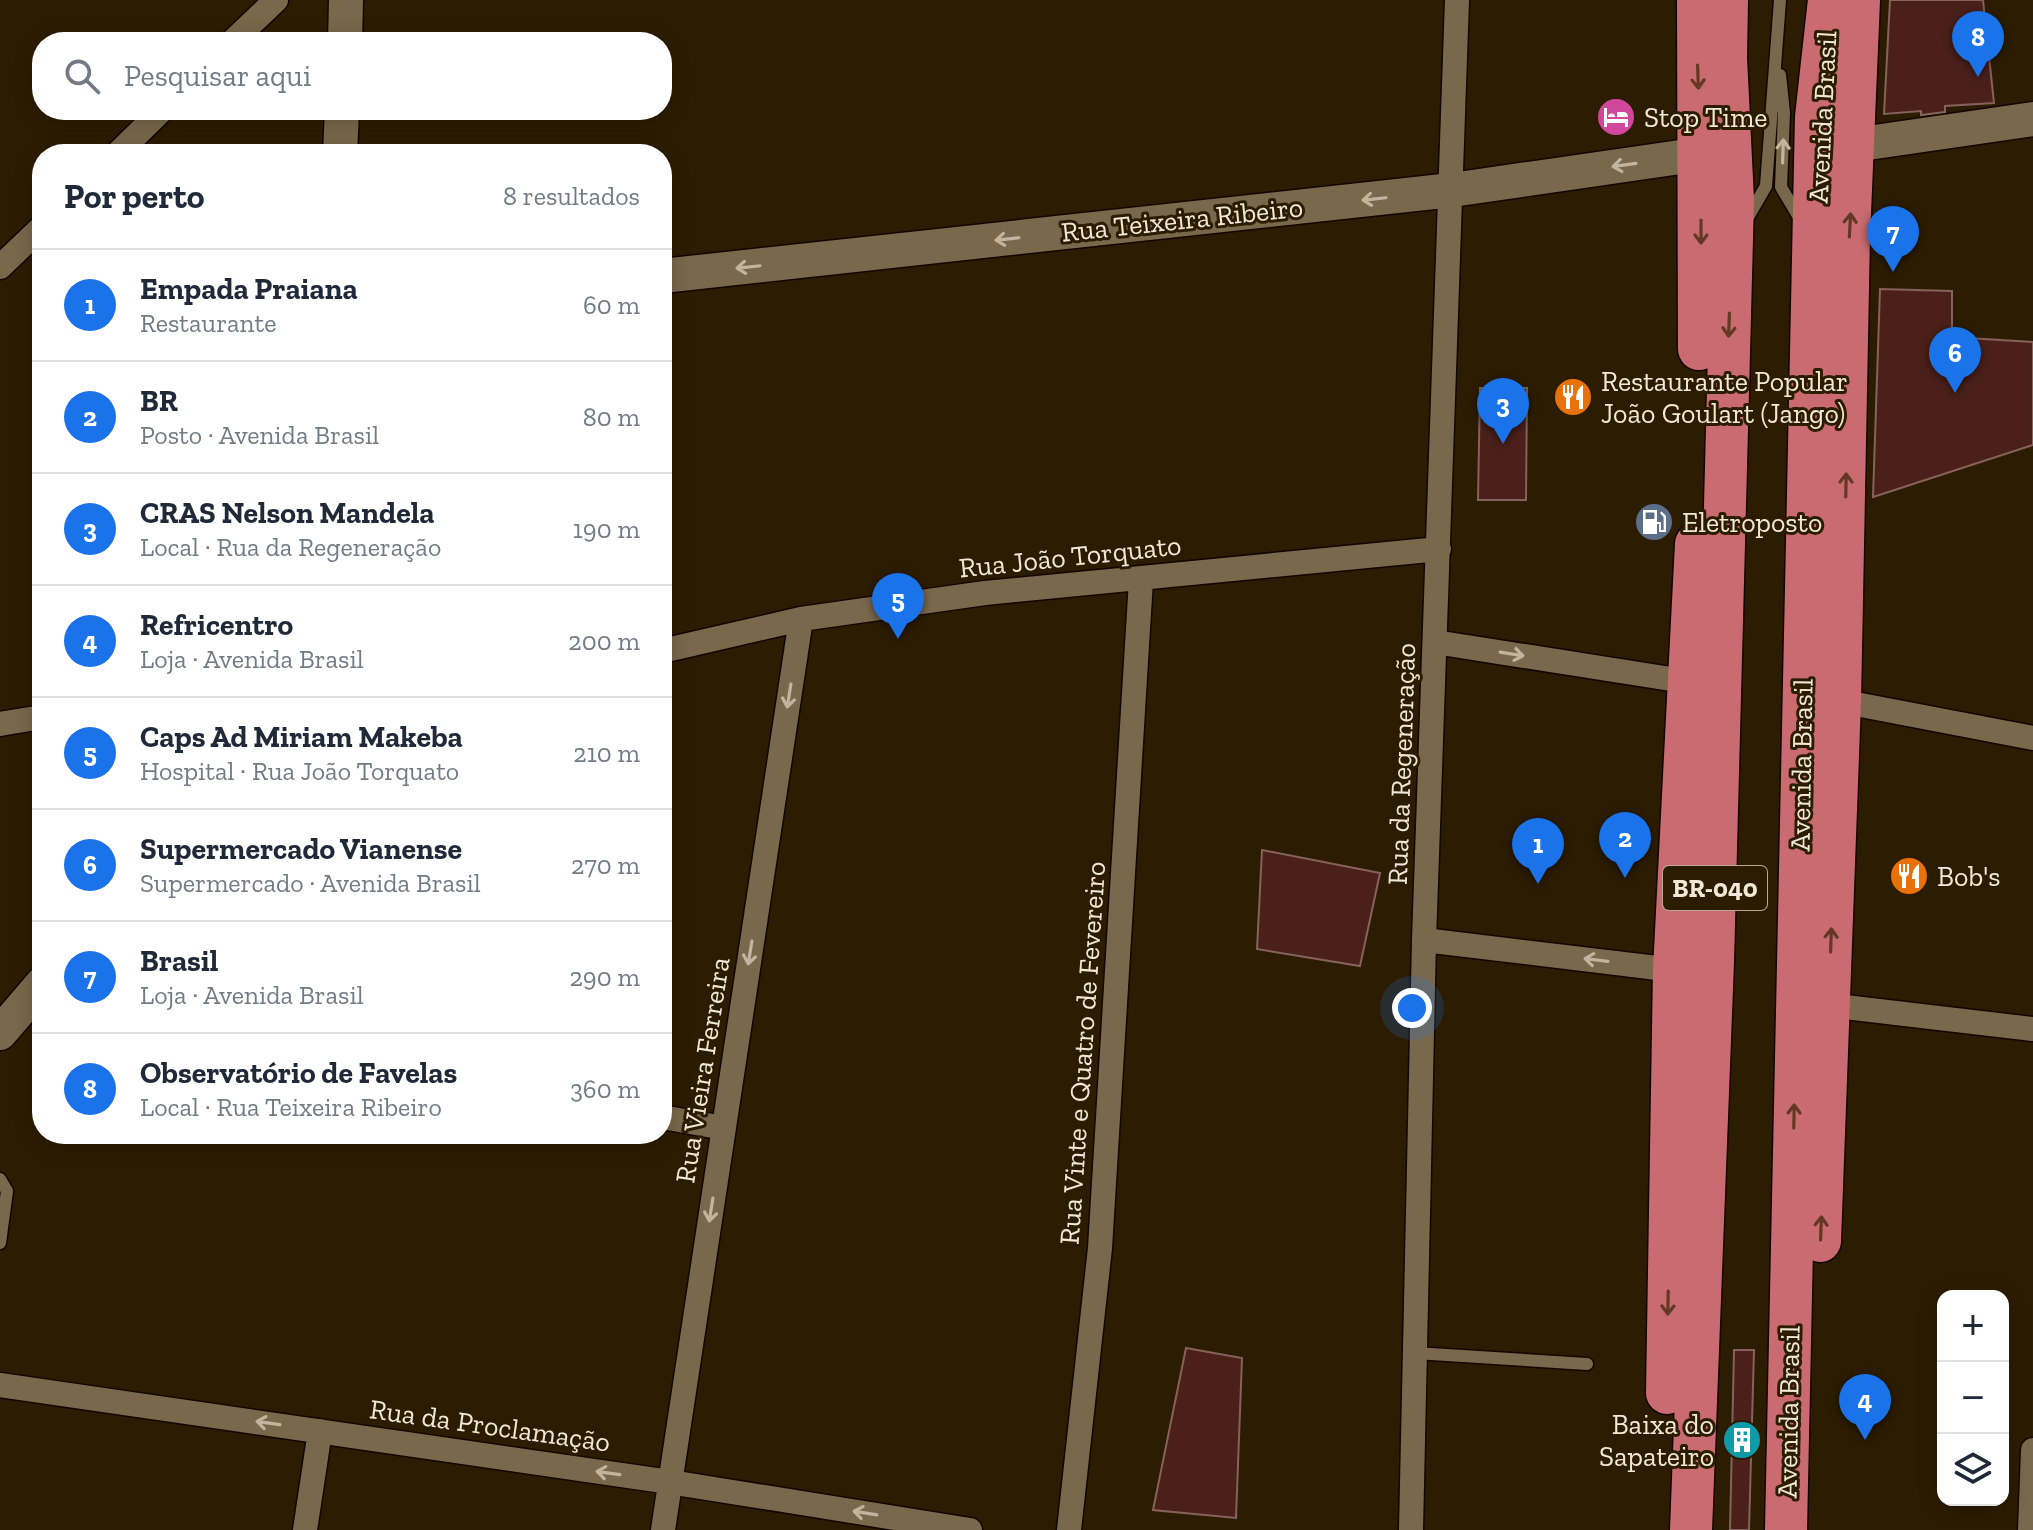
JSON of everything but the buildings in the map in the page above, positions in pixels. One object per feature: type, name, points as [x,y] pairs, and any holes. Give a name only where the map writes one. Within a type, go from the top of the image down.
[{"type":"highway","points":[[1665,1530],[1674,970],[1696,533],[1701,154],[1698,0]]},
{"type":"highway","name":"BR-040","points":[[1691,1530],[1713,962],[1731,247],[1727,0]]},
{"type":"highway","name":"Avenida Brasil","points":[[1786,1530],[1802,719],[1816,248],[1816,117],[1829,0]]},
{"type":"highway","name":"Avenida Brasil","points":[[1815,1530],[1859,0]]},
{"type":"highway","points":[[1696,533],[1704,606],[1689,1220],[1699,1280]]},
{"type":"highway","points":[[1802,719],[1845,542]]},
{"type":"street","points":[[242,32],[276,0]]},
{"type":"street","points":[[345,32],[346,0]]},
{"type":"street","name":"Rua da Regeneração","points":[[1411,1530],[1424,940],[1457,0]]},
{"type":"street","points":[[1854,145],[2033,119]]},
{"type":"street","points":[[127,144],[152,120]]},
{"type":"street","points":[[340,144],[342,120]]},
{"type":"street","name":"Rua Teixeira Ribeiro","points":[[672,275],[1452,190],[1701,154]]},
{"type":"street","points":[[0,267],[32,237]]},
{"type":"street","name":"Rua João Torquato","points":[[672,649],[801,619],[985,593],[1439,549]]},
{"type":"street","name":"Rua Vinte e Quatro de Fevereiro","points":[[1069,1530],[1100,1248],[1141,580]]},
{"type":"street","name":"Rua Vieira Ferreira","points":[[663,1530],[801,619]]},
{"type":"street","points":[[1435,642],[1690,682]]},
{"type":"street","points":[[1840,701],[2033,738]]},
{"type":"street","points":[[0,724],[32,719]]},
{"type":"street","points":[[1424,940],[1674,970]]},
{"type":"street","points":[[0,1033],[28,1000]]},
{"type":"street","points":[[1828,1005],[2033,1029]]},
{"type":"street","points":[[672,1119],[724,1128]]},
{"type":"street","name":"Rua da Proclamação","points":[[0,1385],[670,1482],[970,1530]]},
{"type":"street","points":[[305,1530],[320,1431]]},
{"type":"street","points":[[2030,1530],[2033,1450]]},
{"type":"lane","points":[[1731,247],[1766,186],[1780,0]]},
{"type":"lane","points":[[1778,52],[1784,113],[1781,187],[1816,248]]},
{"type":"lane","points":[[0,1179],[7,1191],[0,1243]]},
{"type":"lane","points":[[1415,1353],[1587,1364]]},
{"type":"place","name":"Observatório de Favelas","points":[[1978,77]]},
{"type":"place","name":"Stop Time","points":[[1616,117]]},
{"type":"place","name":"Brasil","points":[[1893,272]]},
{"type":"place","name":"Supermercado Vianense","points":[[1955,393]]},
{"type":"place","name":"Restaurante Popular João Goulart (Jango)","points":[[1573,397]]},
{"type":"place","name":"CRAS Nelson Mandela","points":[[1503,444]]},
{"type":"place","name":"Eletroposto","points":[[1654,522]]},
{"type":"place","name":"Caps Ad Miriam Makeba","points":[[898,639]]},
{"type":"place","name":"Bob's","points":[[1909,876]]},
{"type":"place","name":"BR","points":[[1625,878]]},
{"type":"place","name":"Empada Praiana","points":[[1538,884]]},
{"type":"place","name":"Baixa do Sapateiro","points":[[1742,1440]]},
{"type":"place","name":"Refricentro","points":[[1865,1440]]}]
